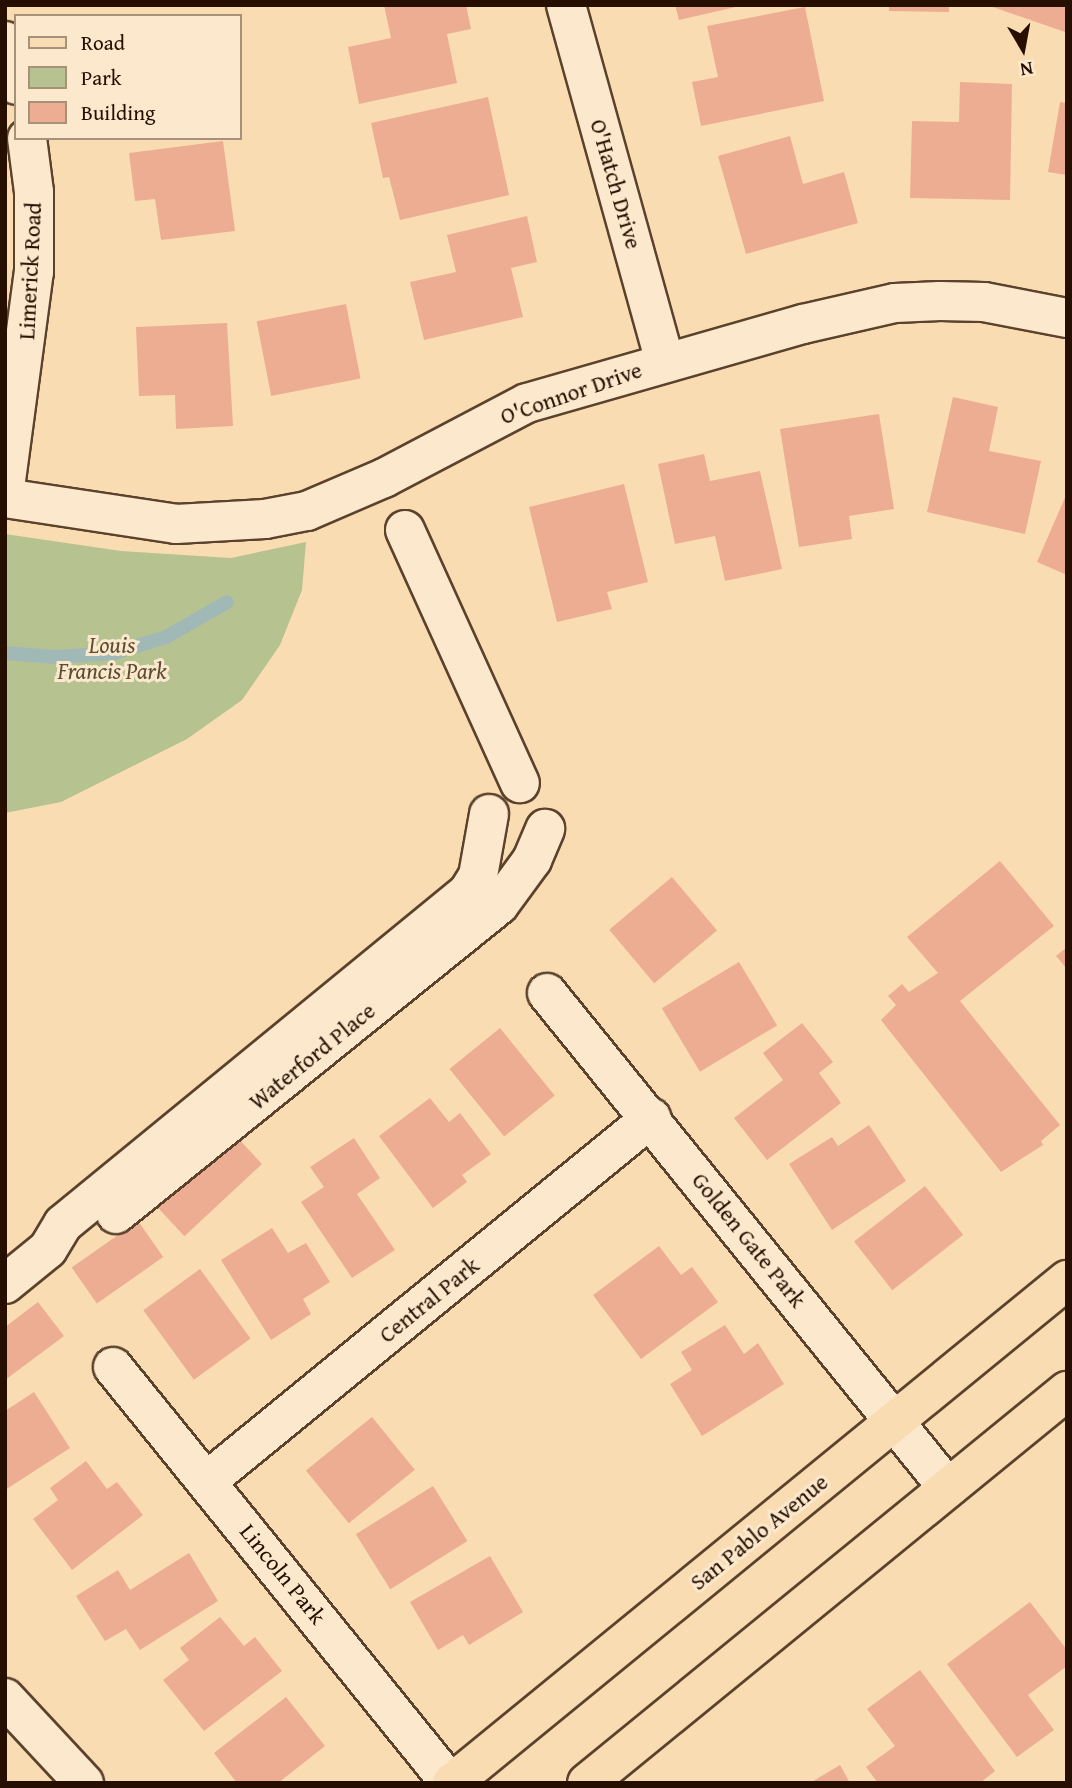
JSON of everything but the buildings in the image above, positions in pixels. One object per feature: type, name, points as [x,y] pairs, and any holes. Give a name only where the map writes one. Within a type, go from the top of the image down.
[{"type":"main road","name":"San Pablo Avenue","points":[[451,1783],[1067,1280]]},
{"type":"main road","points":[[587,1783],[1067,1391]]},
{"type":"street","name":"O'Hatch Drive","points":[[566,5],[665,362]]},
{"type":"street","points":[[5,41],[14,77]]},
{"type":"street","name":"Limerick Road","points":[[5,488],[34,272],[34,192],[27,140]]},
{"type":"street","name":"O'Connor Drive","points":[[5,498],[176,524],[224,523],[307,510],[384,478],[527,403],[665,362],[895,303],[984,302],[1067,318]]},
{"type":"street","name":"Waterford Place","points":[[48,1249],[79,1245],[499,905],[532,860],[545,829],[547,802],[539,791],[520,783],[405,530]]},
{"type":"street","name":"Waterford Place","points":[[5,1284],[48,1249],[63,1224],[468,892],[478,876],[489,814],[498,793],[520,783]]},
{"type":"street","points":[[489,814],[493,829],[511,844],[534,840],[545,829]]},
{"type":"street","name":"Golden Gate Park","points":[[547,993],[651,1118],[948,1488]]},
{"type":"street","name":"Central Park","points":[[207,1482],[651,1118]]},
{"type":"street","name":"Lincoln Park","points":[[113,1367],[451,1783]]},
{"type":"street","points":[[5,1698],[84,1783]]},
{"type":"green space","name":"Louis Francis Park","points":[[5,534],[121,551],[231,558],[306,542],[302,590],[280,645],[242,700],[187,739],[61,802],[5,813]]},
{"type":"waterway","points":[[5,653],[56,657],[114,653],[166,637],[227,602]]}]
